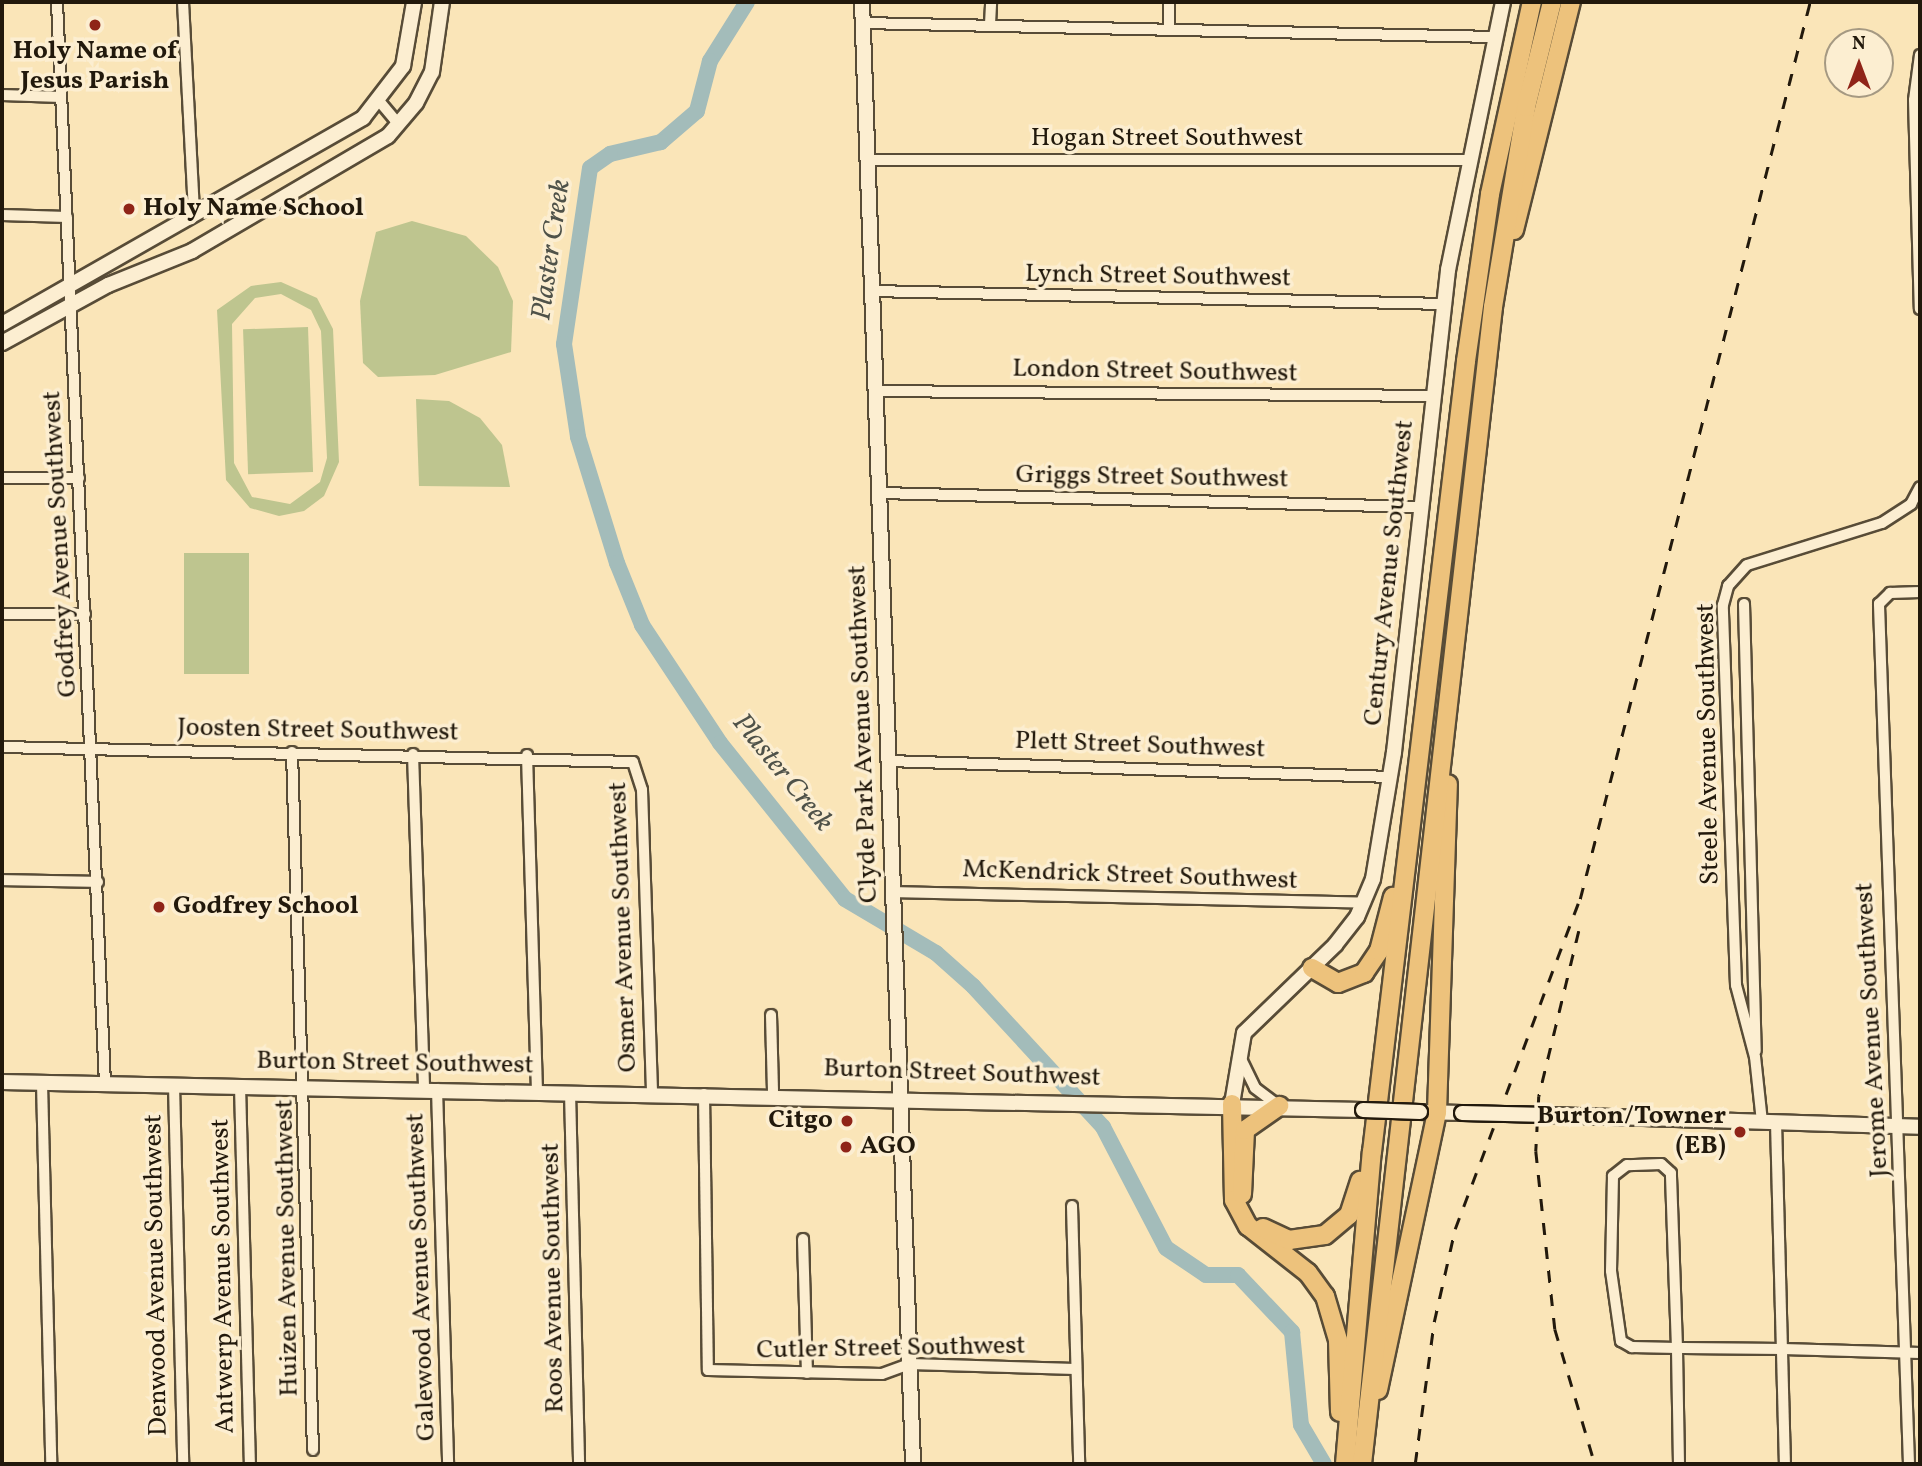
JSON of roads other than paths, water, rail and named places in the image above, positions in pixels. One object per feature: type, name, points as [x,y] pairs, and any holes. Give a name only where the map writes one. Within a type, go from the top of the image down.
[{"type":"highway","points":[[1345,1464],[1372,1152],[1479,260],[1532,2]]},
{"type":"highway","points":[[1363,1453],[1451,658],[1493,307],[1526,107],[1552,2]]},
{"type":"highway","points":[[1493,307],[1571,2]]},
{"type":"highway","points":[[1363,1453],[1429,1112],[1451,658]]},
{"type":"highway","points":[[1312,968],[1328,980],[1347,982],[1375,960],[1415,801]]},
{"type":"highway","points":[[1232,1104],[1234,1200],[1248,1226],[1308,1273],[1325,1296],[1338,1340],[1337,1405],[1347,1436]]},
{"type":"highway","points":[[1279,1106],[1245,1130],[1241,1166],[1246,1208],[1274,1235],[1306,1240],[1338,1227],[1352,1208],[1372,1152]]},
{"type":"main road","points":[[2,324],[325,144],[380,103],[408,51],[414,2]]},
{"type":"main road","points":[[2,343],[70,305],[192,251],[366,152],[399,125],[432,72],[442,2]]},
{"type":"main road","name":"Clyde Park Avenue Southwest","points":[[862,2],[888,761],[905,1096],[913,1464]]},
{"type":"main road","name":"Century Avenue Southwest","points":[[1232,1104],[1238,1050],[1249,1026],[1312,968],[1364,903],[1391,777],[1444,304],[1467,160],[1503,2]]},
{"type":"main road","name":"Burton Street Southwest","points":[[2,1082],[905,1096],[1920,1127]]},
{"type":"street","name":"Godfrey Avenue Southwest","points":[[57,2],[105,1083]]},
{"type":"street","points":[[183,2],[194,215]]},
{"type":"street","points":[[990,24],[991,2]]},
{"type":"street","points":[[1169,2],[1169,29]]},
{"type":"street","points":[[863,23],[1493,37]]},
{"type":"street","points":[[1920,55],[1914,86],[1920,309]]},
{"type":"street","points":[[2,96],[61,97]]},
{"type":"street","points":[[380,103],[399,125]]},
{"type":"street","name":"Hogan Street Southwest","points":[[868,160],[1467,160]]},
{"type":"street","points":[[2,215],[67,216]]},
{"type":"street","name":"Lynch Street Southwest","points":[[872,291],[1444,304]]},
{"type":"street","name":"London Street Southwest","points":[[876,391],[1434,396]]},
{"type":"street","points":[[2,478],[79,478]]},
{"type":"street","name":"Steele Avenue Southwest","points":[[1785,1464],[1783,1349],[1769,1122],[1736,985],[1723,605],[1728,586],[1747,565],[1898,515],[1920,487]]},
{"type":"street","name":"Griggs Street Southwest","points":[[880,493],[1423,507]]},
{"type":"street","name":"Jerome Avenue Southwest","points":[[1909,1464],[1882,595],[1920,592]]},
{"type":"street","points":[[1744,604],[1755,1057]]},
{"type":"street","points":[[2,614],[85,614]]},
{"type":"street","name":"Joosten Street Southwest","points":[[2,747],[527,755],[633,762]]},
{"type":"street","name":"Huizen Avenue Southwest","points":[[292,752],[305,1087],[313,1450]]},
{"type":"street","name":"Galewood Avenue Southwest","points":[[413,754],[448,1464]]},
{"type":"street","points":[[527,755],[537,1091]]},
{"type":"street","name":"Plett Street Southwest","points":[[888,761],[1391,777]]},
{"type":"street","name":"Osmer Avenue Southwest","points":[[633,762],[642,790],[652,1093]]},
{"type":"street","points":[[2,880],[98,882]]},
{"type":"street","name":"McKendrick Street Southwest","points":[[895,898],[1364,903]]},
{"type":"street","points":[[771,1015],[773,1094]]},
{"type":"street","points":[[1238,1050],[1251,1083],[1279,1106]]},
{"type":"street","points":[[42,1083],[51,1464]]},
{"type":"street","name":"Denwood Avenue Southwest","points":[[174,1085],[183,1464]]},
{"type":"street","name":"Antwerp Avenue Southwest","points":[[240,1086],[250,1464]]},
{"type":"street","name":"Roos Avenue Southwest","points":[[570,1092],[579,1464]]},
{"type":"street","name":"Cutler Street Southwest","points":[[704,1094],[708,1370],[882,1374],[910,1364],[1075,1369]]},
{"type":"street","points":[[1679,1464],[1677,1348],[1671,1173],[1661,1164],[1627,1165],[1613,1176],[1615,1326],[1632,1347],[1677,1348],[1783,1349],[1920,1353]]},
{"type":"street","points":[[1072,1206],[1079,1464]]},
{"type":"street","points":[[803,1239],[807,1373]]},
{"type":"waterway","name":"Plaster Creek","points":[[747,2],[710,61],[697,111],[661,142],[610,154],[590,168],[564,344],[578,437],[617,563],[642,625],[720,743],[845,899],[936,953],[973,986],[1103,1127],[1166,1248],[1206,1275],[1238,1275],[1292,1332],[1301,1425],[1324,1464]]},
{"type":"railway","points":[[1415,1464],[1434,1322],[1455,1229],[1580,899],[1810,2]]},
{"type":"railway","points":[[1579,931],[1539,1096],[1536,1151],[1555,1329],[1595,1464]]},
{"type":"place","name":"Holy Name of Jesus Parish","points":[[95,25]]},
{"type":"place","name":"Holy Name School","points":[[129,209]]},
{"type":"place","name":"Godfrey School","points":[[159,907]]},
{"type":"place","name":"Citgo","points":[[847,1121]]},
{"type":"place","name":"Burton/Towner (EB)","points":[[1740,1132]]},
{"type":"place","name":"AGO","points":[[846,1147]]}]
